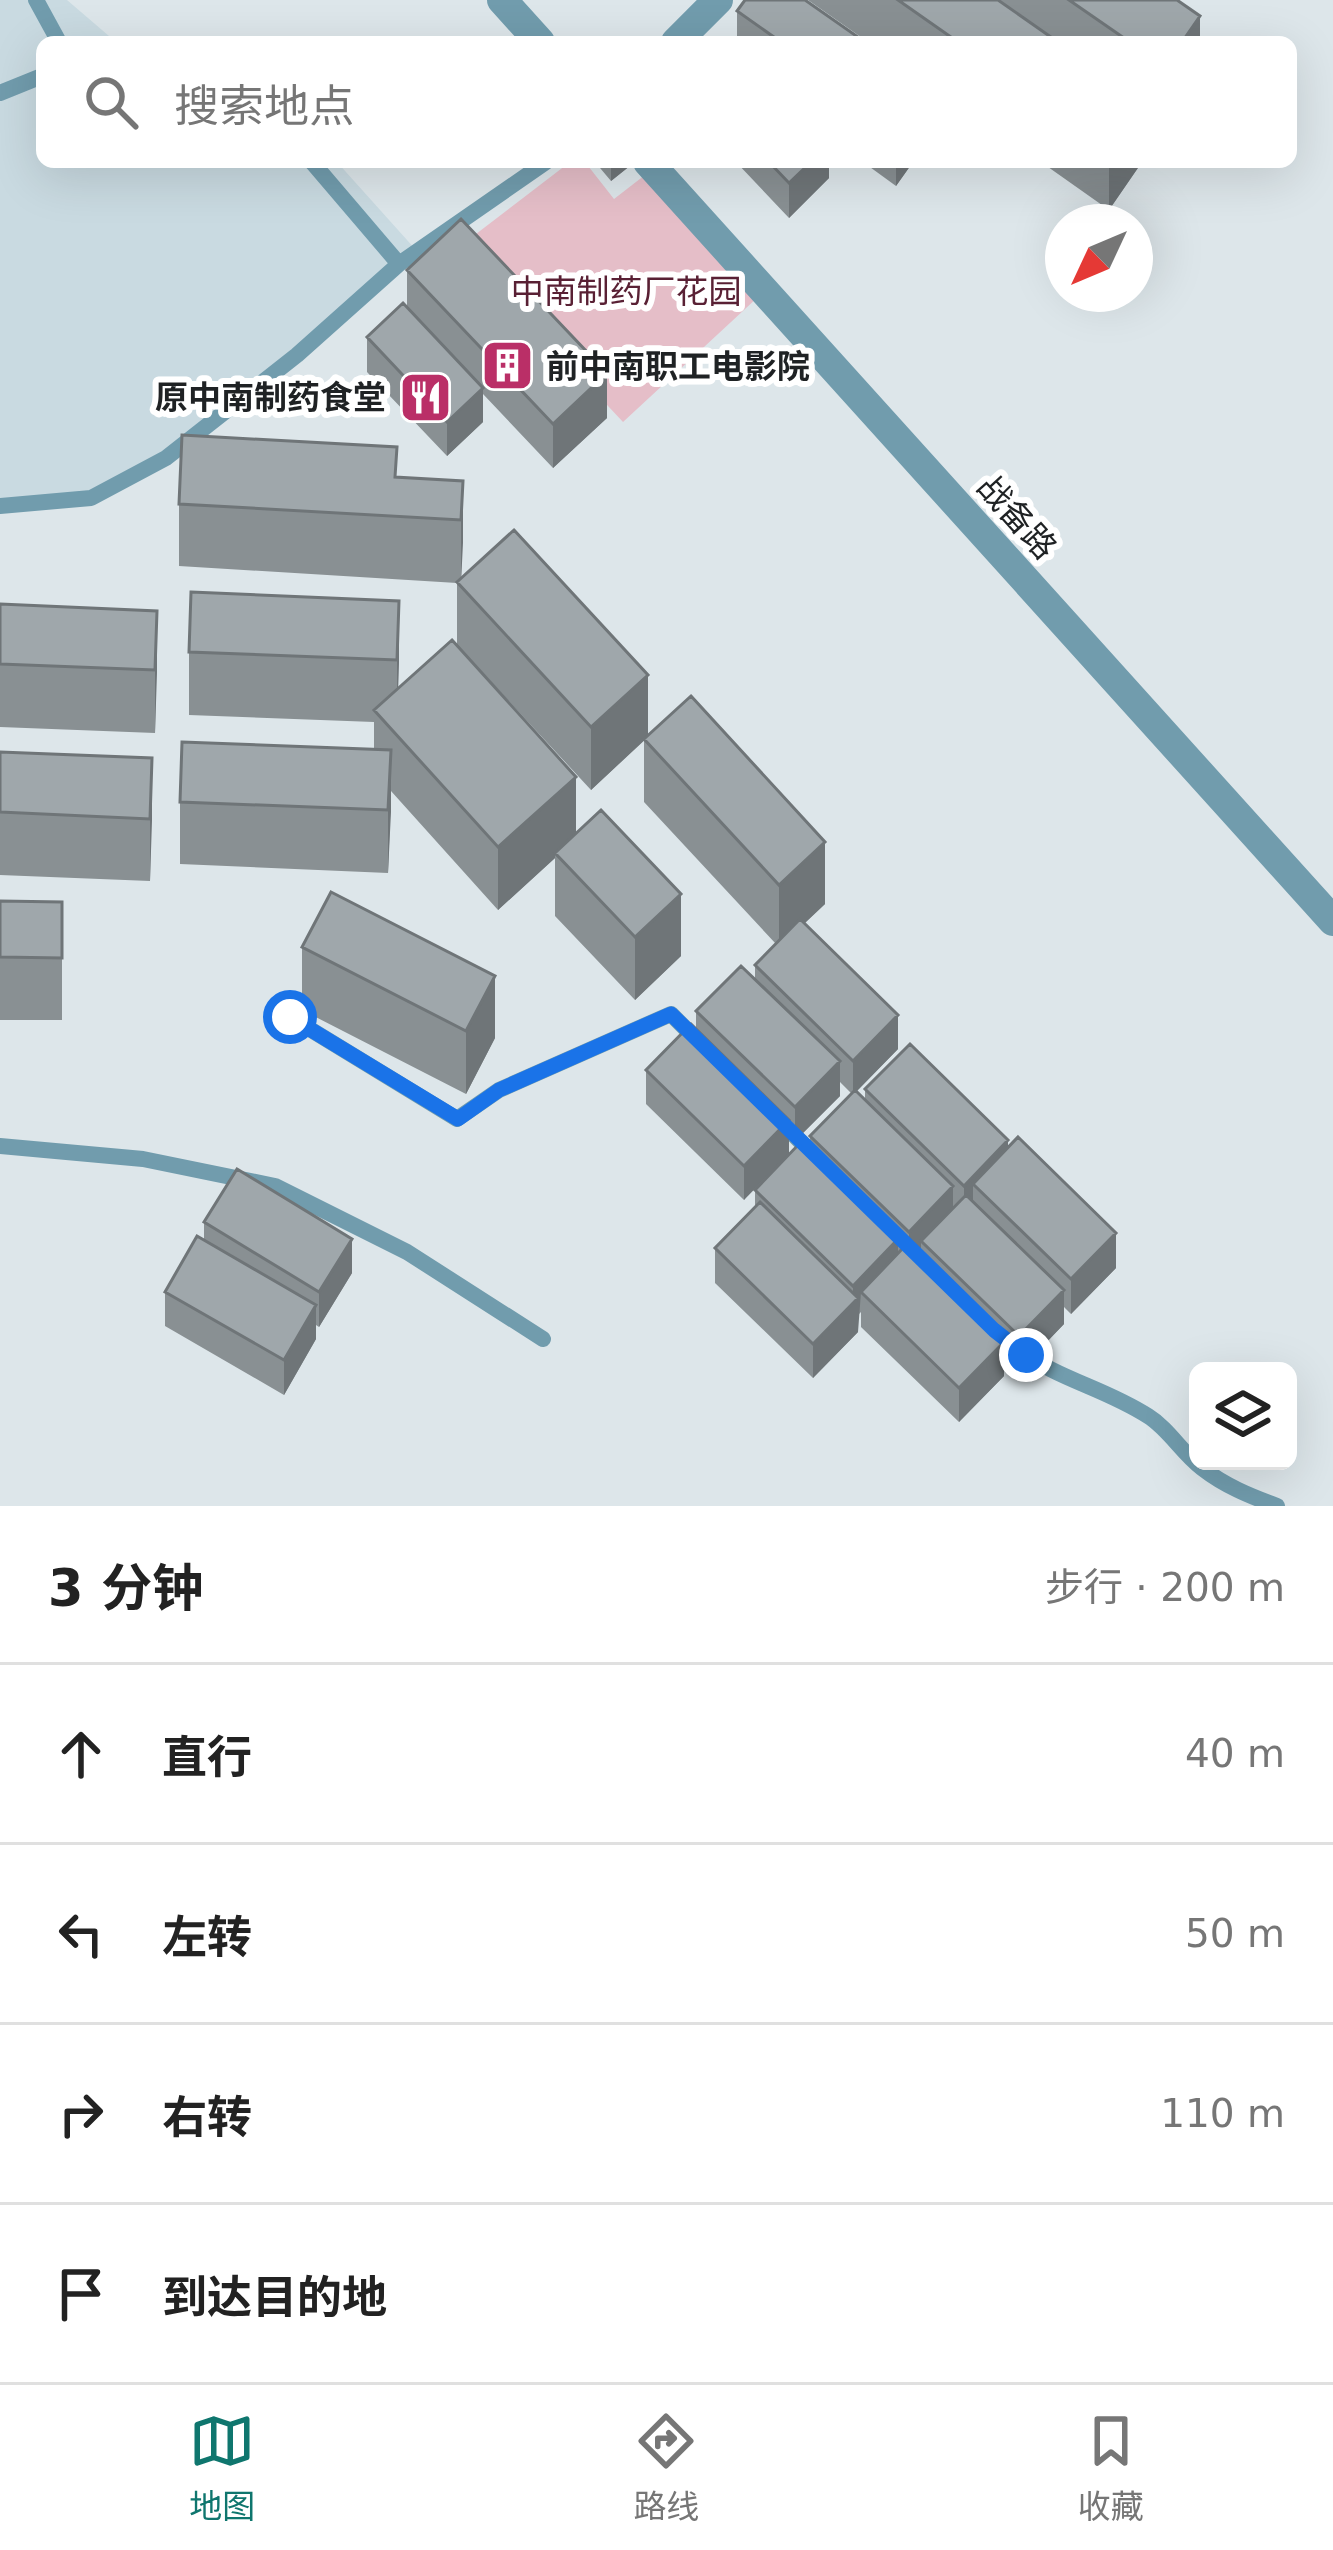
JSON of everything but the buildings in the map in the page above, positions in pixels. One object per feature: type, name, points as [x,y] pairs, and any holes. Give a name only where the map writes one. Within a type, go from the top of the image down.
[{"type":"street","points":[[502,0],[535,36]]},
{"type":"street","points":[[682,36],[718,0]]},
{"type":"street","name":"战备路","points":[[653,168],[1333,921]]},
{"type":"lane","points":[[36,0],[56,36]]},
{"type":"lane","points":[[0,93],[36,78]]},
{"type":"lane","points":[[317,168],[399,264]]},
{"type":"lane","points":[[0,506],[98,496],[166,458],[297,356],[399,264],[537,168]]},
{"type":"lane","points":[[290,1017],[458,1119],[499,1090],[671,1014],[722,1064]]},
{"type":"lane","points":[[773,1114],[841,1181]]},
{"type":"lane","points":[[0,1146],[142,1160],[275,1186],[406,1252],[543,1339]]},
{"type":"lane","points":[[994,1330],[1054,1375],[1102,1390],[1154,1419],[1200,1467],[1240,1493],[1277,1506]]},
{"type":"shaded area","points":[[0,0],[67,0],[109,36],[36,36],[36,168],[342,168],[416,250],[166,458],[91,498],[0,506]]},
{"type":"green space","name":"中南制药厂花园","points":[[562,168],[590,168],[614,199],[645,175],[758,297],[623,422],[459,247]]},
{"type":"place","name":"前中南职工电影院","points":[[507,366]]},
{"type":"place","name":"原中南制药食堂","points":[[425,397]]},
{"type":"route","points":[[290,1017],[458,1119],[499,1090],[671,1014],[994,1330],[1026,1355]]}]
